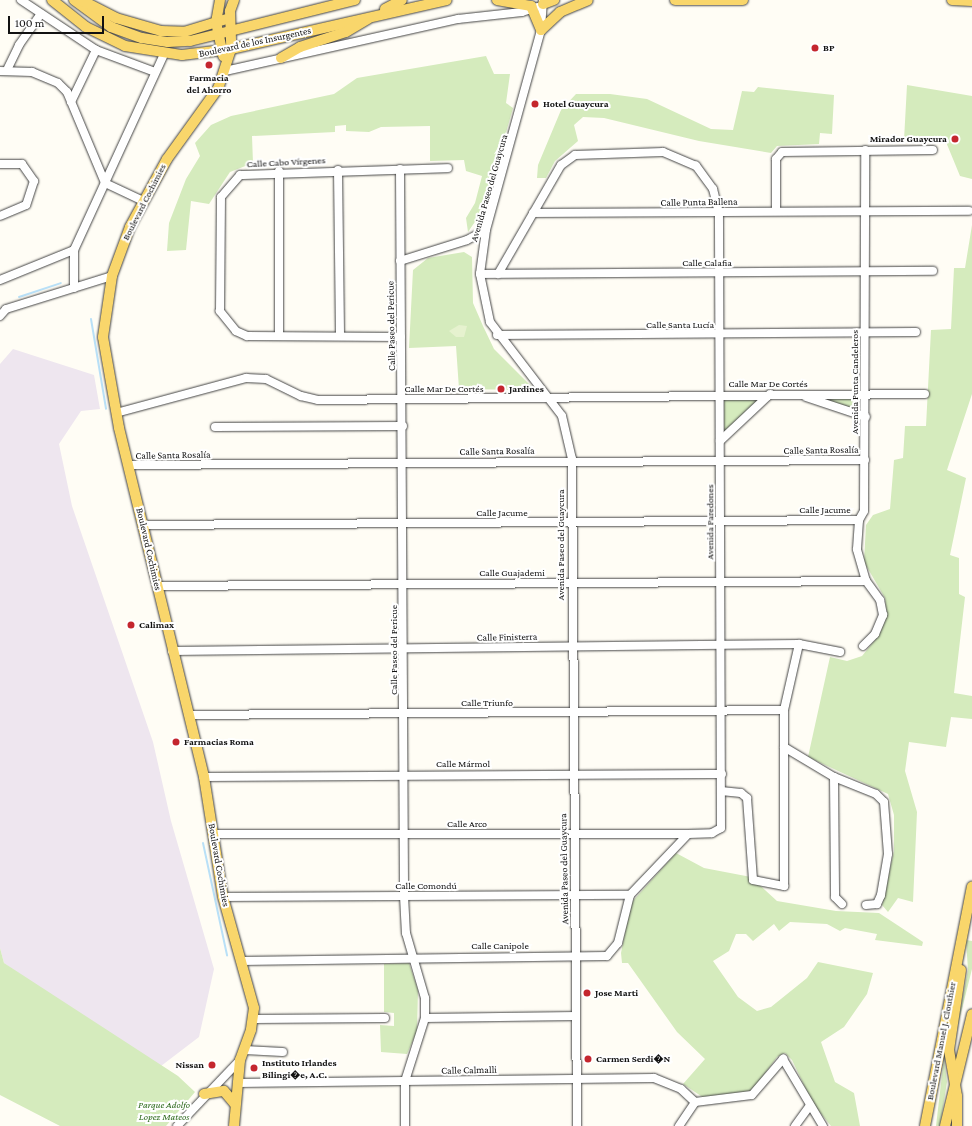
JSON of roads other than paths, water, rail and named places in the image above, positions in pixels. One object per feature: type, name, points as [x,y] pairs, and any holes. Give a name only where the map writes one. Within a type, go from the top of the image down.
[{"type":"main road","name":"Boulevard de los Insurgentes","points":[[52,0],[97,34],[130,48],[164,54],[226,50],[376,14],[446,0]]},
{"type":"main road","name":"Boulevard de los Insurgentes","points":[[74,0],[100,21],[142,38],[168,42],[218,35],[355,0]]},
{"type":"main road","points":[[81,0],[116,18],[162,31],[184,32],[230,18]]},
{"type":"main road","points":[[220,0],[216,22],[218,35],[226,50]]},
{"type":"main road","points":[[226,66],[226,50],[231,31],[230,18],[234,0]]},
{"type":"main road","points":[[281,58],[300,47],[346,32],[402,0]]},
{"type":"main road","points":[[497,0],[522,2],[534,8],[542,30],[560,12],[588,0]]},
{"type":"main road","points":[[543,2],[554,0]]},
{"type":"main road","points":[[675,0],[743,0]]},
{"type":"main road","points":[[952,0],[972,1]]},
{"type":"main road","name":"Boulevard Cochimies","points":[[226,66],[219,87],[166,159],[143,201],[112,276],[102,337],[116,413],[144,525],[172,651],[190,715],[204,777],[223,897],[252,998],[254,1019],[242,1055],[234,1103],[234,1126]]},
{"type":"main road","name":"Boulevard Manuel J. Clouthier","points":[[926,1126],[972,887]]},
{"type":"main road","name":"Boulevard Manuel J. Clouthier","points":[[956,1126],[953,1079],[949,1050],[961,972],[958,956]]},
{"type":"main road","name":"Boulevard Manuel J. Clouthier","points":[[945,1126],[953,1079],[972,1014]]},
{"type":"main road","points":[[204,1094],[224,1091],[234,1103]]},
{"type":"street","points":[[21,0],[96,50],[155,72]]},
{"type":"street","points":[[226,66],[281,58],[458,19],[534,8],[543,2]]},
{"type":"street","name":"Avenida Paseo del Guaycura","points":[[543,2],[542,30],[486,230],[480,274],[486,310],[497,335],[552,399],[567,427],[572,459],[571,583],[577,1126]]},
{"type":"street","points":[[41,14],[19,45],[4,71],[32,72],[47,78],[67,92],[105,183],[143,201]]},
{"type":"street","points":[[71,102],[96,50]]},
{"type":"street","points":[[74,288],[74,250],[164,54]]},
{"type":"street","name":"Avenida Punta Candeleros","points":[[862,646],[875,634],[882,615],[880,600],[866,581],[857,549],[859,520],[864,511],[866,417],[864,333],[865,150]]},
{"type":"street","points":[[776,210],[776,159],[782,152],[932,150]]},
{"type":"street","name":"Avenida Paredones","points":[[533,214],[569,158],[663,152],[683,157],[696,166],[713,189],[719,213],[721,394],[720,646],[722,774],[720,830]]},
{"type":"street","points":[[0,164],[22,164],[32,173],[34,189],[26,205],[0,216]]},
{"type":"street","name":"Calle Cabo Vírgenes","points":[[279,336],[248,336],[231,327],[220,311],[221,197],[240,175],[279,171],[448,168]]},
{"type":"street","name":"Calle Paseo del Pericue","points":[[400,169],[404,522],[404,896],[406,933],[423,986],[425,1018],[405,1081],[405,1126]]},
{"type":"street","points":[[338,170],[340,334]]},
{"type":"street","points":[[279,171],[279,336],[340,334],[401,337]]},
{"type":"street","name":"Calle Punta Ballena","points":[[533,214],[719,213],[776,210],[969,211]]},
{"type":"street","points":[[498,274],[533,214]]},
{"type":"street","points":[[400,261],[467,240],[486,230]]},
{"type":"street","points":[[0,280],[74,250]]},
{"type":"street","name":"Calle Calafia","points":[[480,274],[933,271]]},
{"type":"street","points":[[0,316],[3,308],[112,276]]},
{"type":"street","name":"Calle Santa Lucía","points":[[497,335],[916,332]]},
{"type":"street","name":"Calle Mar De Cortés","points":[[116,413],[246,378],[266,379],[311,399],[552,399],[721,394],[925,394]]},
{"type":"street","points":[[720,441],[770,394]]},
{"type":"street","points":[[800,394],[866,417]]},
{"type":"street","points":[[215,427],[403,426]]},
{"type":"street","name":"Calle Santa Rosalía","points":[[129,465],[572,459],[720,461],[865,460]]},
{"type":"street","name":"Calle Jacume","points":[[144,525],[859,520]]},
{"type":"street","name":"Calle Guajademi","points":[[158,586],[866,581]]},
{"type":"street","points":[[721,791],[742,793],[747,798],[750,872],[756,882],[784,886],[784,710],[799,644]]},
{"type":"street","name":"Calle Finisterra","points":[[172,651],[799,644],[840,652]]},
{"type":"street","name":"Calle Triunfo","points":[[190,715],[404,712],[572,713],[784,710]]},
{"type":"street","points":[[784,747],[834,777],[876,794],[884,802],[888,854],[877,904],[866,905]]},
{"type":"street","name":"Calle Mármol","points":[[204,777],[404,774],[722,774]]},
{"type":"street","points":[[834,777],[835,897],[842,904]]},
{"type":"street","name":"Calle Arco","points":[[213,834],[688,834],[720,830]]},
{"type":"street","name":"Calle Canipole","points":[[241,961],[414,956],[575,956],[611,954],[618,943],[630,895],[688,834]]},
{"type":"street","name":"Calle Comondú","points":[[223,897],[630,895]]},
{"type":"street","points":[[425,1018],[576,1016]]},
{"type":"street","points":[[254,1019],[386,1018]]},
{"type":"street","points":[[177,1126],[204,1094],[242,1055],[283,1052]]},
{"type":"street","points":[[679,1126],[695,1102],[752,1095],[783,1059],[790,1066],[809,1107],[823,1126]]},
{"type":"street","name":"Calle Calmalli","points":[[237,1083],[577,1078],[663,1080],[695,1102]]},
{"type":"street","points":[[795,1126],[809,1107]]},
{"type":"waterway","points":[[19,297],[61,283]]},
{"type":"waterway","points":[[91,319],[106,409]]},
{"type":"waterway","points":[[203,843],[227,955]]},
{"type":"place","name":"BP","points":[[815,48]]},
{"type":"place","name":"Farmacia del Ahorro","points":[[209,65]]},
{"type":"place","name":"Hotel Guaycura","points":[[535,104]]},
{"type":"place","name":"Mirador Guaycura","points":[[955,139]]},
{"type":"place","name":"Jardines","points":[[501,389]]},
{"type":"place","name":"Calimax","points":[[131,625]]},
{"type":"place","name":"Farmacias Roma","points":[[176,742]]},
{"type":"place","name":"Jose Marti","points":[[587,993]]},
{"type":"place","name":"Carmen Serdi�N","points":[[588,1059]]},
{"type":"place","name":"Nissan","points":[[212,1065]]},
{"type":"place","name":"Instituto Irlandes Bilingi�e, A.C.","points":[[254,1068]]},
{"type":"park label","name":"Parque Adolfo Lopez Mateos","points":[[164,1110]]}]
